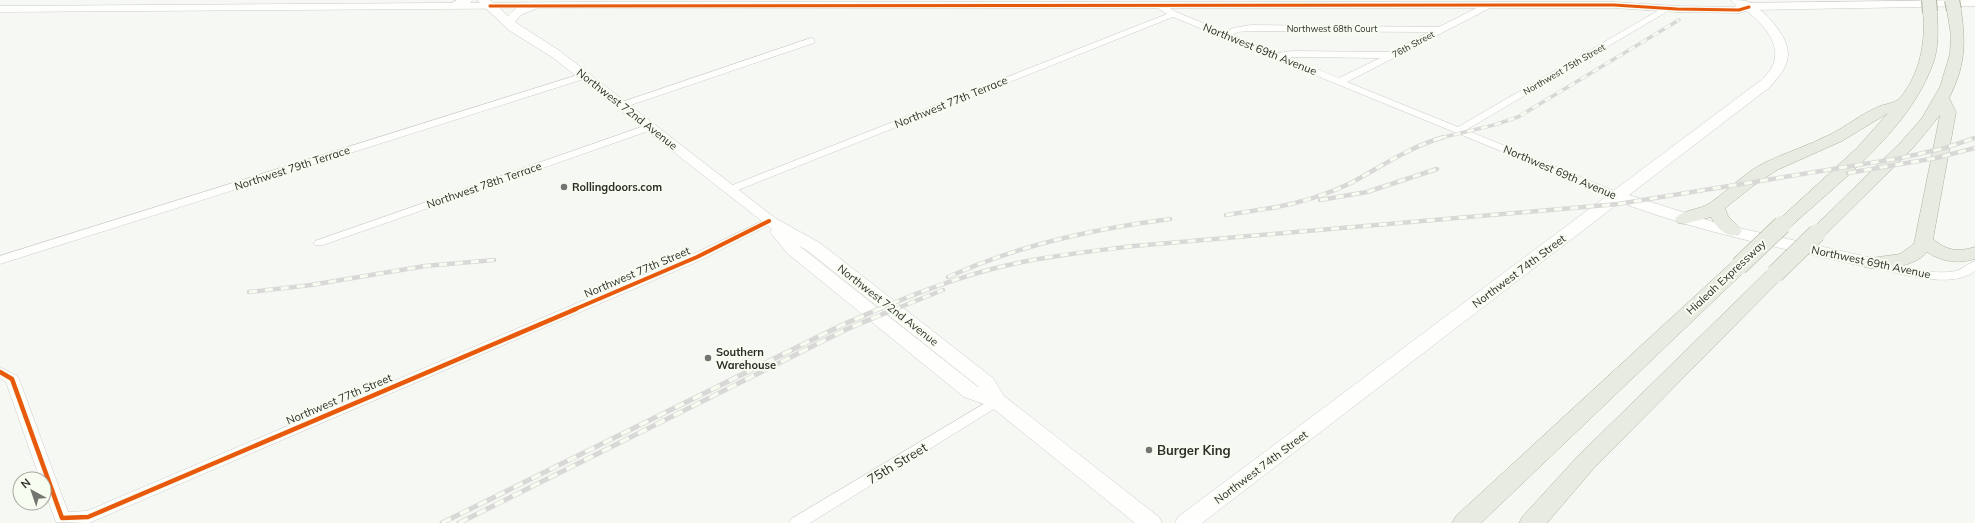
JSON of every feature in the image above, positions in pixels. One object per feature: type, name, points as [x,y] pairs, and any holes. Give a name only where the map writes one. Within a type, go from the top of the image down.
[{"type":"main road","name":"Northwest 72nd Avenue","points":[[487,3],[508,23],[556,54],[769,221],[793,249],[971,392],[997,401],[1151,523]]},
{"type":"main road","name":"Northwest 74th Street","points":[[1186,523],[1765,84],[1780,65],[1783,48],[1775,33],[1742,3]]},
{"type":"main road","points":[[508,23],[517,12],[536,5]]},
{"type":"main road","points":[[1532,523],[1586,462],[1907,145],[1929,120],[1941,98],[1957,54],[1958,35],[1953,5]]},
{"type":"main road","name":"Hialeah Expressway","points":[[1465,523],[1851,161],[1892,119],[1905,102],[1925,66],[1932,37],[1930,6]]},
{"type":"main road","points":[[1871,263],[1894,261],[1913,255],[1921,249],[1925,241],[1935,175],[1948,112],[1941,98]]},
{"type":"main road","points":[[1684,219],[1705,213],[1716,207],[1747,182],[1771,166],[1836,138],[1883,110],[1905,102]]},
{"type":"main road","name":"Northwest 69th Avenue","points":[[1618,196],[1684,219],[1871,263]]},
{"type":"main road","points":[[1716,207],[1720,218],[1733,231]]},
{"type":"main road","points":[[1925,241],[1932,248],[1952,257],[1962,258],[1975,253]]},
{"type":"street","points":[[0,9],[487,3],[536,5],[1487,6],[1642,7],[1739,10],[1742,3],[1975,3]]},
{"type":"street","name":"Northwest 69th Avenue","points":[[1161,6],[1173,14],[1460,130],[1618,196]]},
{"type":"street","name":"76th Street","points":[[1339,82],[1487,6]]},
{"type":"street","points":[[1642,7],[1658,14]]},
{"type":"street","name":"Northwest 75th Street","points":[[1460,130],[1669,8]]},
{"type":"street","name":"Northwest 77th Terrace","points":[[729,190],[1173,14]]},
{"type":"street","name":"Northwest 68th Court","points":[[1226,35],[1236,30],[1250,28],[1440,30]]},
{"type":"street","points":[[622,105],[811,41]]},
{"type":"street","points":[[1276,56],[1293,54],[1392,55]]},
{"type":"street","name":"Northwest 79th Terrace","points":[[0,260],[584,76]]},
{"type":"street","name":"Northwest 78th Terrace","points":[[319,243],[650,127]]},
{"type":"street","name":"Northwest 77th Street","points":[[0,372],[12,379],[62,518],[88,517],[697,257],[769,221]]},
{"type":"street","name":"Northwest 69th Avenue","points":[[1871,263],[1920,273],[1941,275],[1962,273],[1975,265]]},
{"type":"street","name":"75th Street","points":[[797,523],[997,401]]},
{"type":"railway","points":[[1443,137],[1494,125],[1518,117],[1679,20]]},
{"type":"railway","points":[[1277,207],[1312,198],[1342,187],[1407,151],[1443,137]]},
{"type":"railway","points":[[877,310],[910,296],[961,278],[995,268],[1058,256],[1134,246],[1618,204],[1901,158],[1945,148],[1975,138]]},
{"type":"railway","points":[[1848,173],[1936,158],[1975,148]]},
{"type":"railway","points":[[1320,200],[1367,192],[1437,169]]},
{"type":"railway","points":[[1226,215],[1277,207]]},
{"type":"railway","points":[[1272,208],[1277,207]]},
{"type":"railway","points":[[948,277],[1029,247],[1085,233],[1170,219]]},
{"type":"railway","points":[[249,292],[311,285],[425,266],[494,260]]},
{"type":"railway","points":[[893,310],[943,290]]},
{"type":"railway","points":[[442,523],[842,325],[879,309]]},
{"type":"railway","points":[[459,523],[847,329],[895,309]]},
{"type":"cycle path","points":[[490,6],[1614,5],[1677,9],[1739,10],[1749,7]]},
{"type":"cycle path","points":[[0,372],[12,379],[62,518],[88,517],[697,257],[769,221]]},
{"type":"place","name":"Rollingdoors.com","points":[[564,187]]},
{"type":"place","name":"Southern Warehouse","points":[[708,358]]},
{"type":"place","name":"Burger King","points":[[1149,450]]}]
